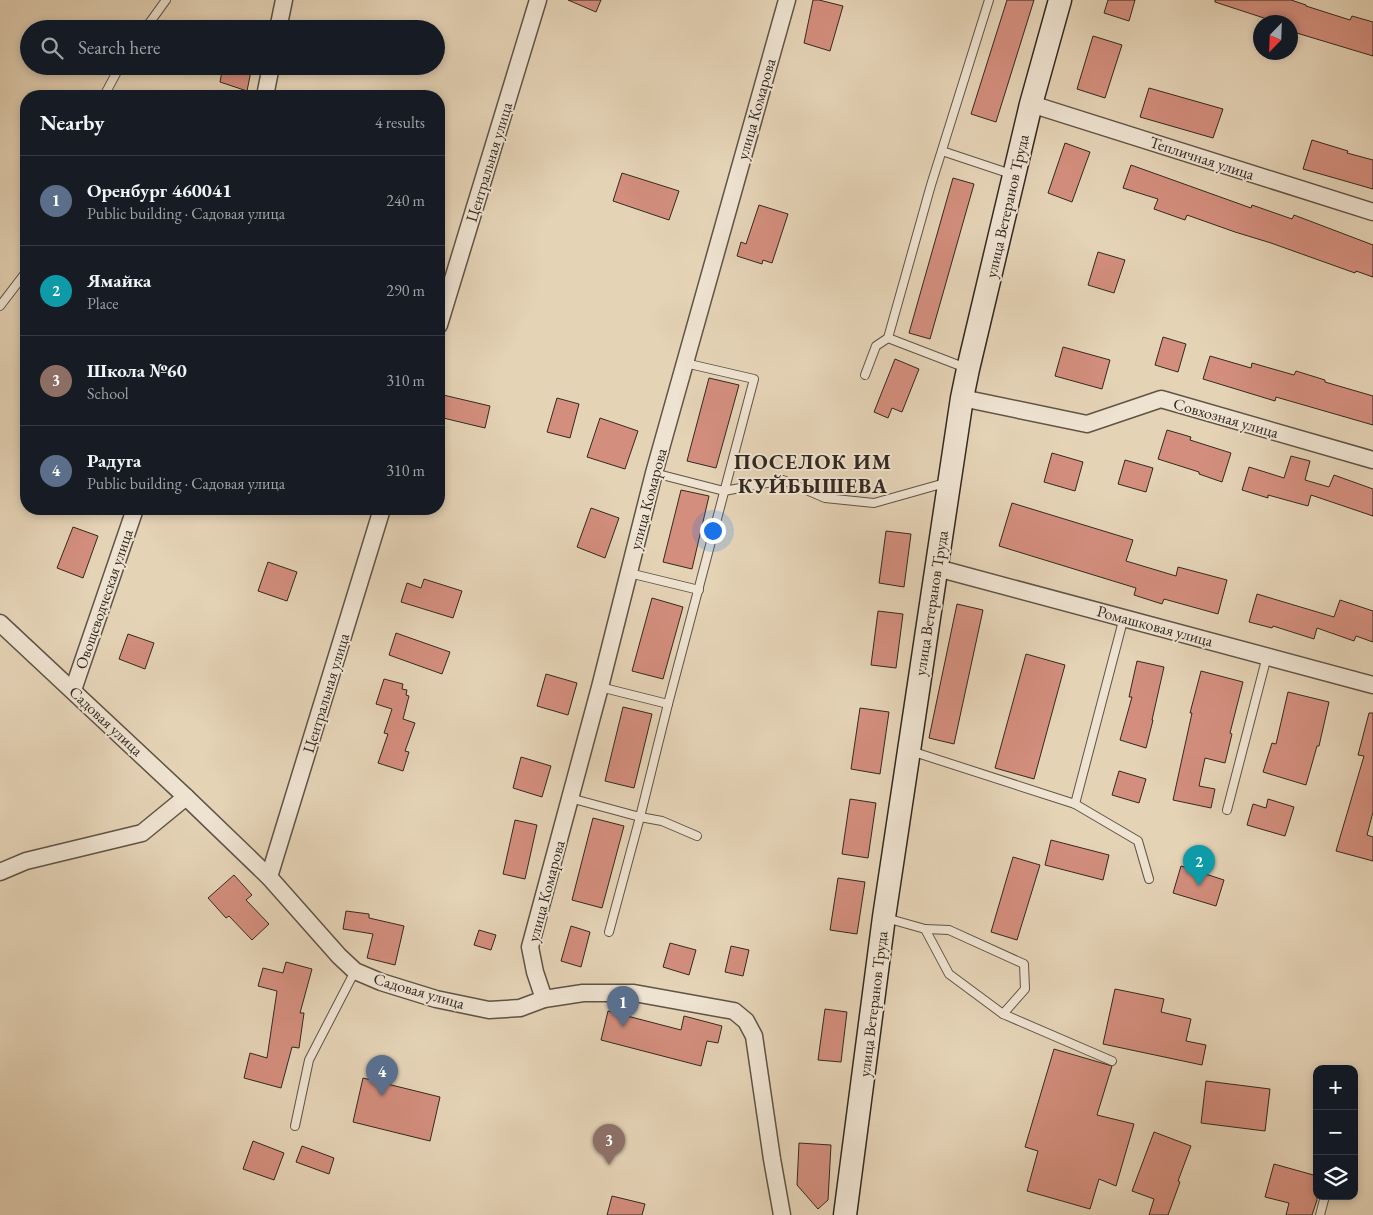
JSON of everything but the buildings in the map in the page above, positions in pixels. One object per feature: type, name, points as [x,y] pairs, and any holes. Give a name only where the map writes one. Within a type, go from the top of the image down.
[{"type":"street","points":[[280,20],[284,0]]},
{"type":"street","name":"Центральная улица","points":[[445,305],[538,0]]},
{"type":"street","name":"улица Комарова","points":[[544,1000],[535,972],[530,947],[600,688],[654,474],[787,0]]},
{"type":"street","name":"улица Ветеранов Труда","points":[[845,1215],[884,917],[962,398],[1031,104],[1060,0]]},
{"type":"street","points":[[266,90],[269,75]]},
{"type":"street","name":"Тепличная улица","points":[[1031,104],[1373,212]]},
{"type":"street","name":"Совхозная улица","points":[[962,398],[1087,424],[1160,399],[1373,460]]},
{"type":"street","name":"Овощеводческая улица","points":[[73,690],[133,515]]},
{"type":"street","name":"Центральная улица","points":[[269,877],[380,515]]},
{"type":"street","name":"Ромашковая улица","points":[[937,568],[1373,685]]},
{"type":"street","name":"Садовая улица","points":[[0,623],[269,877],[339,956],[355,971],[381,982],[436,999],[489,1010],[520,1008],[544,1000],[583,993],[634,993],[734,1012],[746,1022],[754,1036],[782,1215]]},
{"type":"street","points":[[0,872],[26,861],[142,833],[186,797]]},
{"type":"lane","points":[[152,20],[166,0]]},
{"type":"lane","points":[[865,375],[876,346],[888,338],[942,151],[989,0]]},
{"type":"lane","points":[[107,90],[115,75]]},
{"type":"lane","points":[[942,151],[1014,175]]},
{"type":"lane","points":[[0,306],[20,280]]},
{"type":"lane","points":[[888,338],[968,369]]},
{"type":"lane","points":[[609,932],[754,379],[685,363]]},
{"type":"lane","points":[[654,474],[724,491],[783,480],[825,498],[874,503],[950,482]]},
{"type":"lane","points":[[629,572],[699,590]]},
{"type":"lane","points":[[1075,804],[1124,617]]},
{"type":"lane","points":[[1226,810],[1267,656]]},
{"type":"lane","points":[[600,688],[668,704]]},
{"type":"lane","points":[[909,751],[1075,804],[1138,842],[1149,879]]},
{"type":"lane","points":[[570,798],[662,821],[697,836]]},
{"type":"lane","points":[[884,917],[926,930],[949,930],[1024,964],[1025,989],[1003,1014]]},
{"type":"lane","points":[[926,930],[949,974],[1003,1014],[1112,1061]]},
{"type":"lane","points":[[294,1126],[309,1060],[355,971]]},
{"type":"lane","points":[[1320,1215],[1324,1200]]},
{"type":"place","name":"Ямайка","points":[[1199,886]]},
{"type":"place","name":"Оренбург 460041","points":[[623,1027]]},
{"type":"place","name":"Радуга","points":[[382,1096]]},
{"type":"place","name":"Школа №60","points":[[609,1165]]},
{"type":"district","name":"ПОСЕЛОК ИМ КУЙБЫШЕВА","points":[[813,473]]}]
